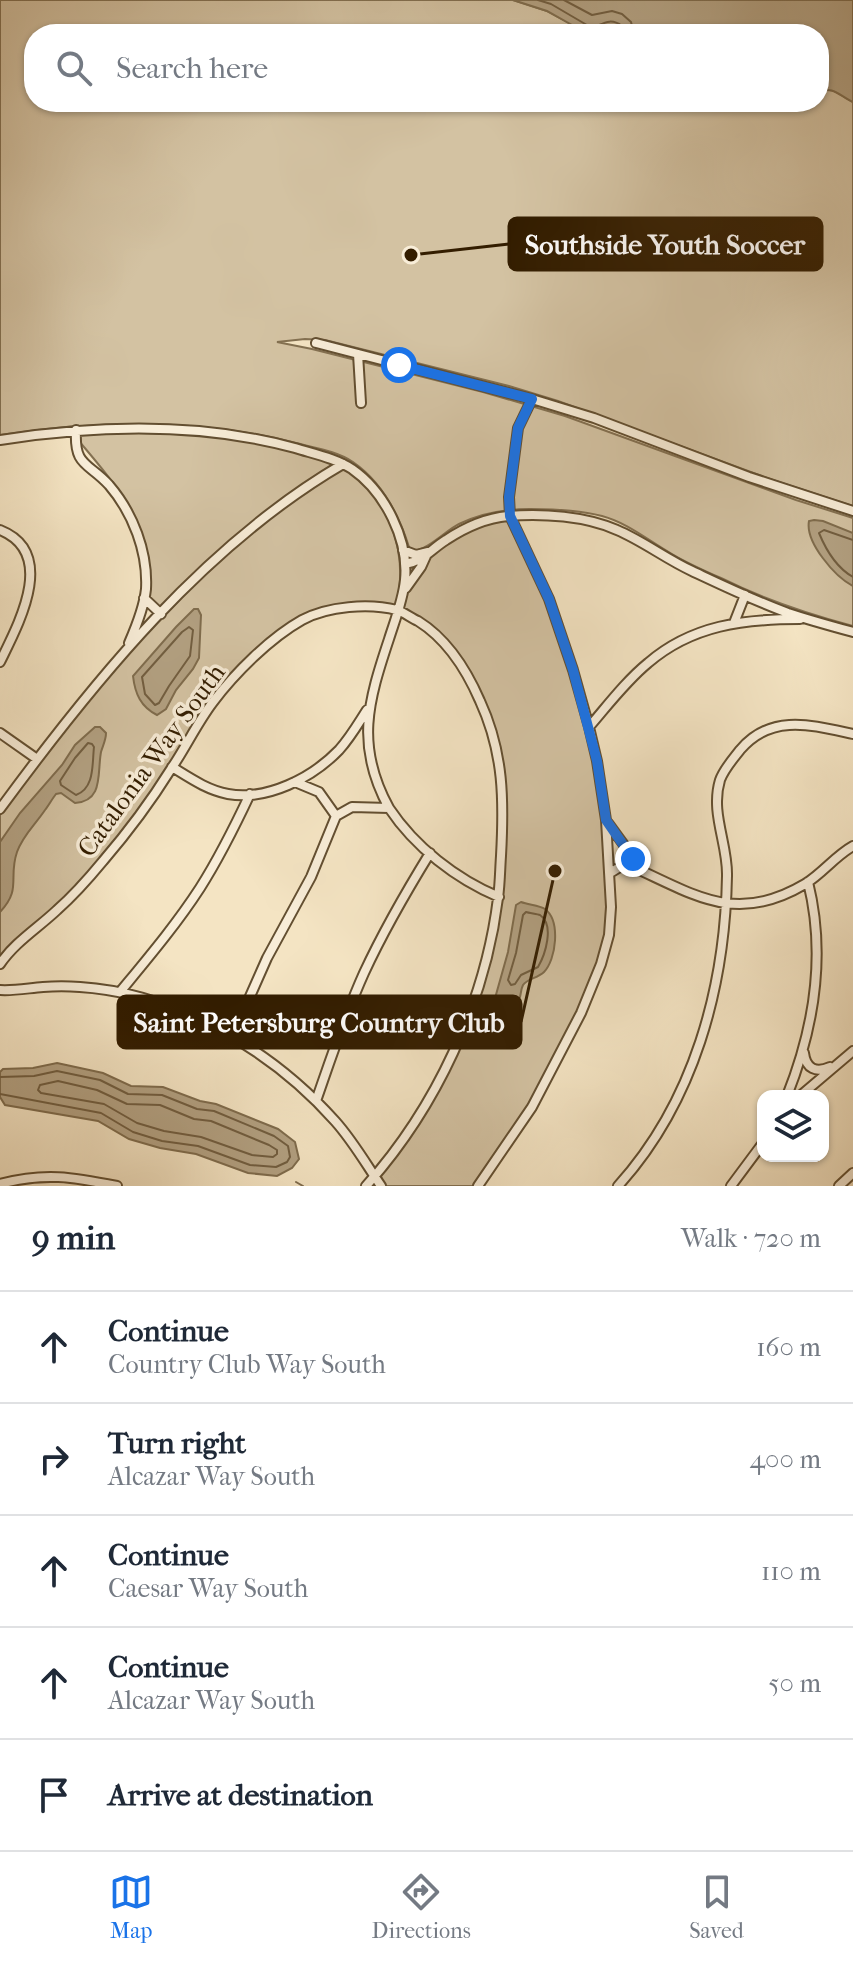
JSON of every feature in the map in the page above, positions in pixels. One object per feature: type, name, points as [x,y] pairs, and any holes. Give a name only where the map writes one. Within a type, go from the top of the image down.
[{"type":"street","points":[[316,343],[594,418],[749,477],[853,511]]},
{"type":"street","points":[[358,354],[361,403]]},
{"type":"street","points":[[478,1186],[532,1107],[581,1013],[601,964],[609,935],[611,907],[606,820],[589,727],[549,599],[510,516],[509,497],[518,428],[532,399]]},
{"type":"street","points":[[76,430],[78,457],[108,484],[129,512],[139,538],[146,592],[127,648]]},
{"type":"street","points":[[0,440],[76,430],[179,430],[276,443],[321,455],[354,471],[379,497],[395,526],[405,564],[399,610],[377,674],[370,706],[368,750],[372,770],[389,808],[408,832],[430,853],[477,888],[499,897]]},
{"type":"street","points":[[0,809],[127,648],[234,542],[304,487],[343,464]]},
{"type":"street","points":[[405,564],[419,561],[443,541],[469,527],[510,516],[572,517],[617,530],[683,567],[745,595],[853,632]]},
{"type":"street","points":[[0,530],[19,544],[30,562],[29,594],[22,617],[0,662]]},
{"type":"street","points":[[403,550],[416,555],[428,554]]},
{"type":"street","points":[[403,592],[428,554]]},
{"type":"street","points":[[734,623],[745,595]]},
{"type":"street","points":[[144,598],[161,614]]},
{"type":"street","name":"Catalonia Way South","points":[[0,964],[10,950],[84,883],[140,816],[213,702],[253,659],[303,620],[353,606],[399,610]]},
{"type":"street","points":[[366,1186],[427,1102],[467,1018],[482,975],[499,897],[504,800],[489,720],[475,690],[446,644],[399,610]]},
{"type":"street","points":[[589,727],[649,662],[692,635],[734,623],[808,619]]},
{"type":"street","points":[[172,767],[212,789],[238,795],[272,791],[313,772],[337,752],[370,706]]},
{"type":"street","points":[[618,1186],[665,1122],[697,1056],[709,1016],[720,961],[727,864],[717,803],[721,780],[730,762],[749,739],[778,726],[799,724],[852,730]]},
{"type":"street","points":[[0,733],[37,759]]},
{"type":"street","points":[[295,782],[319,792],[336,816]]},
{"type":"street","points":[[120,992],[199,889],[250,794]]},
{"type":"street","points":[[232,1037],[267,958],[311,877],[336,816],[352,807],[389,808]]},
{"type":"street","points":[[606,820],[643,871]]},
{"type":"street","points":[[610,873],[623,865],[631,866],[695,896],[725,904],[766,900],[808,882],[853,846]]},
{"type":"street","points":[[316,1101],[338,1036],[365,973],[400,903],[430,853]]},
{"type":"street","points":[[789,1090],[804,1050],[813,1006],[817,954],[808,882]]},
{"type":"street","points":[[0,990],[80,987],[120,992],[181,1011],[232,1037],[316,1101],[351,1140],[381,1186]]},
{"type":"street","points":[[804,1050],[805,1061],[810,1068],[822,1070],[835,1066]]},
{"type":"street","points":[[807,1090],[853,1051]]},
{"type":"street","points":[[731,1186],[757,1151]]},
{"type":"street","points":[[839,1186],[853,1173]]},
{"type":"street","points":[[0,1184],[35,1176],[59,1176],[117,1186]]},
{"type":"shaded area","points":[[0,0],[513,0],[547,11],[571,24],[24,24],[24,112],[829,112],[829,90],[853,102],[853,506],[509,386],[325,340],[277,342],[483,392],[565,416],[853,518],[853,626],[753,593],[684,561],[621,523],[584,512],[530,509],[493,512],[459,524],[430,544],[412,551],[388,500],[373,479],[340,455],[296,443],[223,429],[148,424],[74,426],[0,435]]},
{"type":"shaded area","points":[[79,433],[208,436],[272,446],[333,464],[287,495],[232,540],[161,610],[148,598],[144,550],[136,522],[114,485],[78,440]]},
{"type":"shaded area","points":[[341,467],[372,493],[392,527],[400,566],[396,606],[346,604],[301,618],[230,677],[147,801],[82,881],[0,958],[0,815],[82,707],[130,651],[191,588],[291,500]]},
{"type":"shaded area","points":[[508,519],[546,599],[570,671],[594,761],[603,819],[608,907],[606,934],[578,1011],[530,1105],[474,1186],[385,1186],[381,1177],[383,1169],[395,1154],[472,1018],[493,949],[507,812],[501,752],[480,692],[465,667],[402,609],[407,562],[469,531]]},
{"type":"water","points":[[513,0],[853,0],[853,102],[829,91],[829,24],[570,24],[547,11]]},
{"type":"water","points":[[809,521],[853,533],[853,586],[830,567],[816,548],[809,529]]},
{"type":"water","points":[[194,609],[198,609],[201,615],[199,658],[166,709],[157,715],[140,699],[133,676]]},
{"type":"water","points":[[95,727],[106,733],[95,792],[84,801],[75,803],[61,793],[56,794],[20,846],[11,897],[0,912],[0,842],[75,745]]},
{"type":"water","points":[[521,902],[543,908],[550,915],[555,931],[554,950],[544,972],[525,983],[514,1004],[491,1020],[516,905]]},
{"type":"water","points":[[57,1063],[103,1073],[131,1086],[163,1087],[216,1104],[278,1129],[295,1142],[299,1159],[292,1168],[277,1176],[248,1173],[196,1154],[129,1139],[98,1121],[5,1105],[0,1097],[0,1072],[3,1069]]},
{"type":"waterway","points":[[296,1182],[303,1186]]},
{"type":"place","name":"Southside Youth Soccer","points":[[411,255]]},
{"type":"place","name":"Saint Petersburg Country Club","points":[[555,871]]},
{"type":"route","points":[[399,365],[532,399],[518,428],[509,497],[510,516],[549,599],[573,670],[597,761],[606,820],[633,859]]}]
